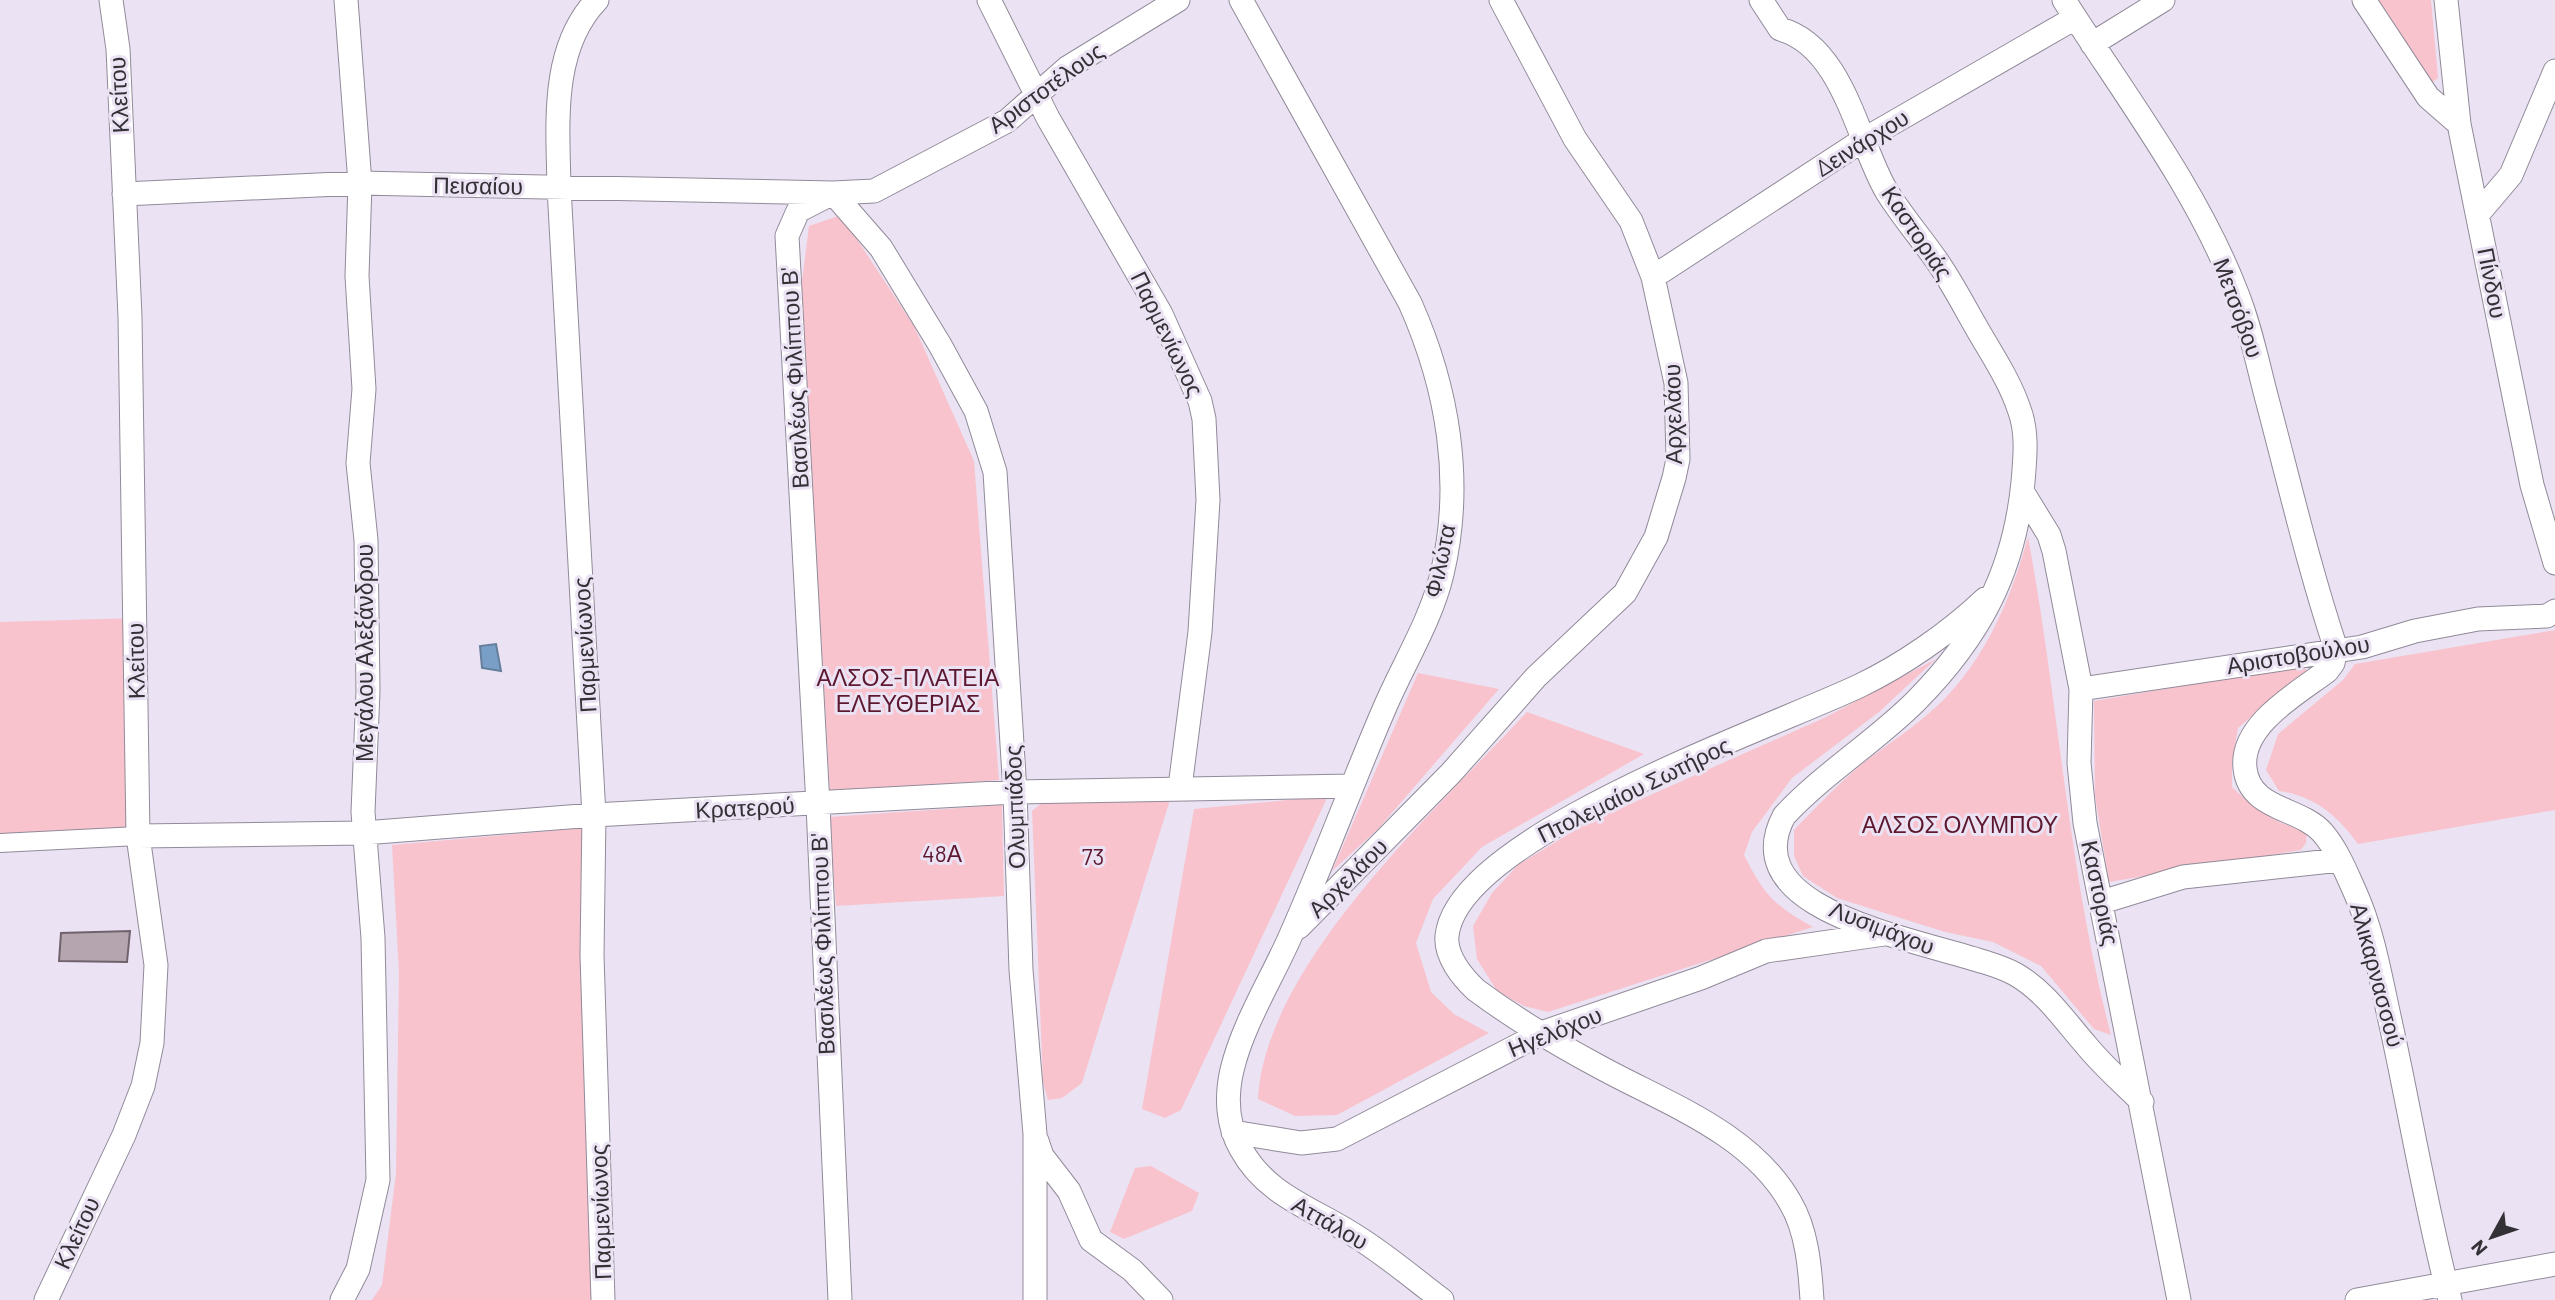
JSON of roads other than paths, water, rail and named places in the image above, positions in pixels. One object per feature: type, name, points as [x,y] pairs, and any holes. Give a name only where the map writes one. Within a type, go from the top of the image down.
[{"type":"street","name":"Κλείτου","points":[[46,1300],[124,1135],[143,1086],[152,1043],[156,965],[138,836],[133,415],[117,49],[111,0]]},
{"type":"street","name":"Μεγάλου Αλεξάνδρου","points":[[342,1300],[358,1269],[378,1180],[373,938],[364,834],[368,691],[366,528],[358,443],[365,389],[357,276],[360,183],[346,0]]},
{"type":"street","name":"Παρμενίωνος","points":[[597,0],[577,27],[565,59],[558,108],[559,188],[572,376],[594,815],[592,955],[603,1300]]},
{"type":"street","name":"Παρμενίωνος","points":[[989,0],[1037,95],[1161,314],[1200,401],[1204,419],[1208,500],[1200,632],[1180,787]]},
{"type":"street","name":"Αριστοτέλους","points":[[833,193],[874,191],[908,176],[1007,121],[1067,68],[1178,0]]},
{"type":"street","name":"Φιλώτα","points":[[1233,1132],[1228,1096],[1236,1057],[1435,597],[1442,574],[1451,507],[1449,432],[1436,366],[1410,303],[1241,0]]},
{"type":"street","name":"Αρχελάου","points":[[1291,934],[1451,773],[1536,677],[1610,608],[1639,572],[1663,517],[1678,459],[1673,358],[1653,277],[1630,221],[1575,139],[1501,0]]},
{"type":"street","name":"Καστοριάς","points":[[1761,0],[1780,29],[1794,33],[1826,64],[1845,95],[1883,184],[1940,264],[2021,413],[2025,447],[2022,491],[2011,554],[1995,590]]},
{"type":"street","points":[[2092,44],[2162,0]]},
{"type":"street","points":[[2364,0],[2428,97],[2459,124]]},
{"type":"street","name":"Πίνδου","points":[[2445,0],[2459,124],[2532,485],[2555,563]]},
{"type":"street","name":"Δεινάρχου","points":[[1653,277],[2069,9]]},
{"type":"street","name":"Μετσόβου","points":[[2069,9],[2160,147],[2227,268],[2254,343],[2306,555],[2336,649]]},
{"type":"street","points":[[2478,214],[2511,175],[2555,71]]},
{"type":"street","name":"Πεισαίου","points":[[124,194],[360,183],[833,193]]},
{"type":"street","name":"Ολυμπιάδος","points":[[833,193],[881,248],[966,393],[991,453],[1003,570],[1021,970],[1035,1134],[1035,1300]]},
{"type":"street","name":"Βασιλέως Φιλίππου Β'","points":[[833,193],[798,211],[787,236],[818,805],[840,1300]]},
{"type":"street","name":"Καστοριάς","points":[[2022,491],[2049,535],[2054,551],[2081,689],[2078,736],[2080,788],[2179,1300]]},
{"type":"street","name":"Λυσιμάχου","points":[[1995,590],[1972,634],[1936,679],[1898,718],[1794,805],[1779,826],[1775,838],[1775,860],[1791,884],[1826,908],[1886,934],[2014,974],[2047,999],[2107,1069],[2142,1102]]},
{"type":"street","name":"Πτολεμαίου Σωτήρος","points":[[1812,1300],[1805,1246],[1796,1214],[1781,1188],[1751,1155],[1719,1130],[1594,1065],[1476,990],[1450,955],[1447,944],[1449,924],[1461,901],[1479,879],[1537,836],[1591,806],[1861,685],[1948,629],[1995,590]]},
{"type":"street","name":"Αριστοβούλου","points":[[2081,689],[2362,647],[2415,631],[2465,621],[2547,615],[2555,611]]},
{"type":"street","name":"Αλικαρνασσού","points":[[2336,649],[2333,663],[2327,671],[2282,706],[2258,729],[2248,745],[2244,762],[2246,777],[2259,796],[2313,824],[2328,840],[2360,903],[2377,961],[2448,1292]]},
{"type":"street","name":"Κρατερού","points":[[138,836],[364,834],[594,815],[818,805],[1015,792],[1351,786]]},
{"type":"street","points":[[0,843],[138,836]]},
{"type":"street","points":[[2102,902],[2183,877],[2340,860]]},
{"type":"street","name":"Ηγελόχου","points":[[1233,1132],[1301,1143],[1337,1139],[1544,1032],[1701,978],[1766,951],[1886,934]]},
{"type":"street","name":"Αττάλου","points":[[1233,1132],[1246,1157],[1283,1196],[1357,1237],[1443,1300]]},
{"type":"street","points":[[1035,1134],[1042,1156],[1069,1191],[1091,1240],[1132,1270],[1161,1300]]},
{"type":"street","points":[[2357,1300],[2448,1292],[2555,1264]]},
{"type":"water","points":[[496,644],[501,671],[482,668],[480,646]]},
{"type":"park label","name":"ΑΛΣΟΣ-ΠΛΑΤΕΙΑ ΕΛΕΥΘΕΡΙΑΣ","points":[[908,691]]},
{"type":"park label","name":"ΑΛΣΟΣ ΟΛΥΜΠΟΥ","points":[[1960,825]]},
{"type":"park label","name":"48Α","points":[[942,854]]},
{"type":"park label","name":"73","points":[[1093,857]]}]
